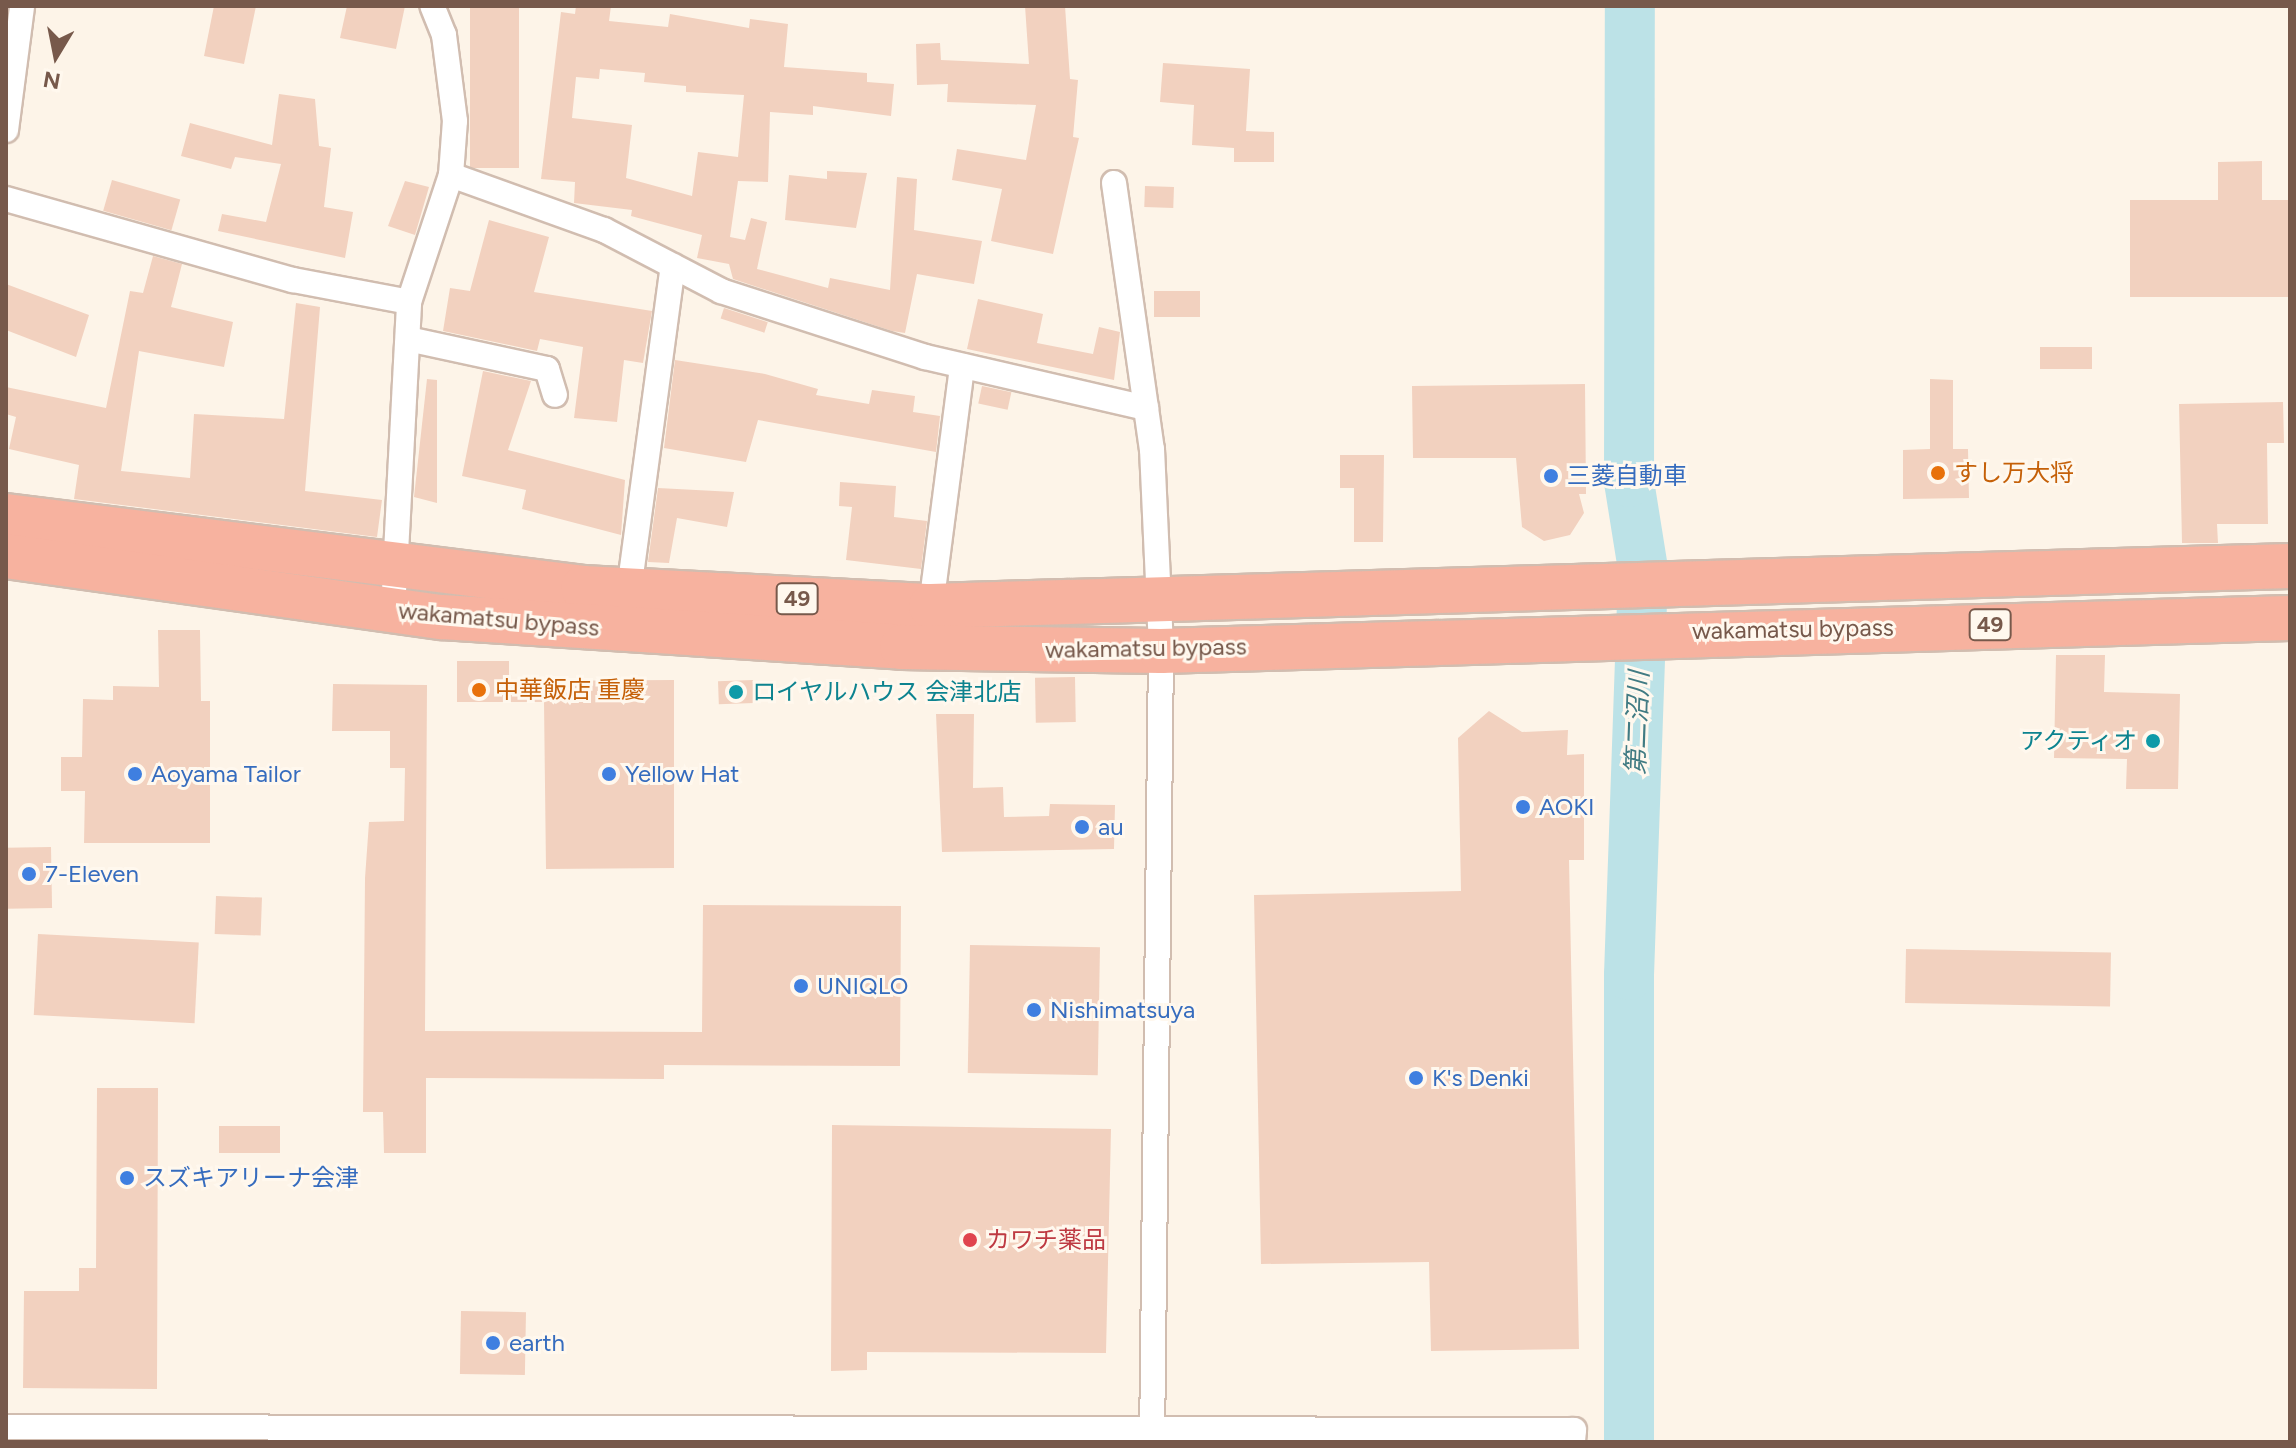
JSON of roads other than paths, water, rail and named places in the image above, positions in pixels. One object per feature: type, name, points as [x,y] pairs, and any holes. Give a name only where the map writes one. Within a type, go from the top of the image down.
[{"type":"highway","name":"wakamatsu bypass","points":[[6,516],[396,590],[767,642],[1161,651],[1590,634],[2290,618]]},
{"type":"highway","name":"wakamatsu bypass","points":[[6,556],[396,590],[629,590],[931,606],[1159,603],[1592,586],[2290,566]]},
{"type":"street","points":[[6,130],[22,6]]},
{"type":"street","points":[[396,590],[409,302],[451,175],[455,121],[444,35],[432,6]]},
{"type":"street","points":[[451,175],[604,230],[721,291],[962,366],[1146,408]]},
{"type":"street","points":[[1114,183],[1146,408],[1161,651],[1152,1437]]},
{"type":"street","points":[[6,199],[293,280],[409,302]]},
{"type":"street","points":[[629,590],[673,266]]},
{"type":"street","points":[[408,339],[547,369],[555,395]]},
{"type":"street","points":[[931,606],[962,366]]},
{"type":"street","points":[[6,1427],[520,1435],[1152,1437],[1403,1436],[1574,1430],[1573,1442]]},
{"type":"waterway","name":"第二沼川","points":[[1629,1442],[1629,975],[1643,569],[1629,482],[1630,6]]},
{"type":"place","name":"すし万大将","points":[[1938,473]]},
{"type":"place","name":"三菱自動車","points":[[1551,476]]},
{"type":"place","name":"中華飯店 重慶","points":[[479,690]]},
{"type":"place","name":"ロイヤルハウス 会津北店","points":[[736,692]]},
{"type":"place","name":"アクティオ","points":[[2153,741]]},
{"type":"place","name":"Aoyama Tailor","points":[[135,774]]},
{"type":"place","name":"Yellow Hat","points":[[609,774]]},
{"type":"place","name":"AOKI","points":[[1523,807]]},
{"type":"place","name":"au","points":[[1082,827]]},
{"type":"place","name":"7-Eleven","points":[[29,874]]},
{"type":"place","name":"UNIQLO","points":[[801,986]]},
{"type":"place","name":"Nishimatsuya","points":[[1034,1010]]},
{"type":"place","name":"K's Denki","points":[[1416,1078]]},
{"type":"place","name":"スズキアリーナ会津","points":[[127,1178]]},
{"type":"place","name":"カワチ薬品","points":[[970,1240]]},
{"type":"place","name":"earth","points":[[493,1343]]}]
